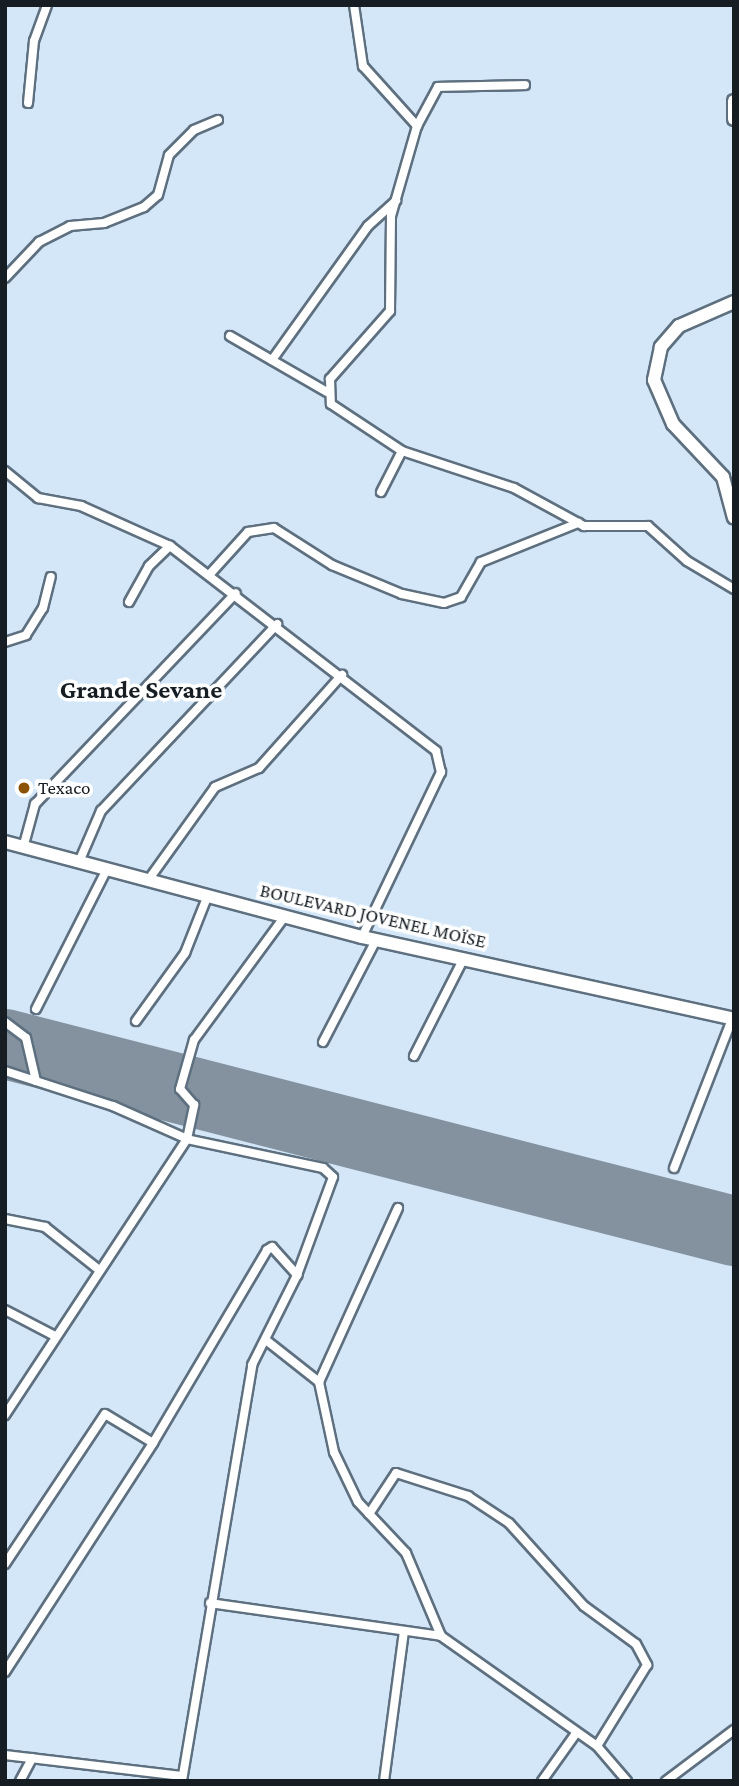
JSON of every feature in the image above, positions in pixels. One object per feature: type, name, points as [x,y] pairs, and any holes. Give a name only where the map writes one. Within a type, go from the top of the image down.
[{"type":"main road","points":[[734,101],[734,119]]},
{"type":"main road","points":[[734,302],[680,326],[661,346],[654,380],[673,424],[723,477],[734,518]]},
{"type":"main road","name":"BOULEVARD JOVENEL MOÏSE","points":[[11,846],[149,879],[362,937],[733,1019]]},
{"type":"street","points":[[28,103],[34,41],[47,5]]},
{"type":"street","points":[[354,5],[363,66],[417,126]]},
{"type":"street","points":[[327,392],[338,366],[390,311],[396,201],[417,126],[438,87],[525,85]]},
{"type":"street","points":[[5,278],[39,242],[70,226],[104,223],[144,207],[158,195],[169,155],[194,130],[218,120]]},
{"type":"street","points":[[272,360],[368,226],[396,201]]},
{"type":"street","points":[[230,336],[327,392],[338,414],[402,451],[514,488],[578,523]]},
{"type":"street","points":[[381,492],[402,451]]},
{"type":"street","points":[[5,471],[38,498],[81,506],[170,546],[236,593],[428,741],[441,762],[362,937]]},
{"type":"street","points":[[209,575],[248,532],[274,528],[332,565],[402,594],[444,603],[461,597],[481,562],[578,523],[648,526],[687,561],[734,589]]},
{"type":"street","points":[[129,602],[149,566],[170,546]]},
{"type":"street","points":[[5,642],[26,635],[43,608],[51,576]]},
{"type":"street","points":[[11,846],[36,804],[236,593]]},
{"type":"street","points":[[79,862],[101,811],[277,624]]},
{"type":"street","points":[[149,879],[215,787],[259,768],[342,675]]},
{"type":"street","points":[[36,1009],[107,869]]},
{"type":"street","points":[[136,1021],[185,953],[208,895]]},
{"type":"street","points":[[6,1410],[187,1139],[194,1105],[180,1089],[194,1040],[285,916]]},
{"type":"street","points":[[323,1042],[376,940]]},
{"type":"street","points":[[414,1056],[464,958]]},
{"type":"street","points":[[674,1168],[733,1019]]},
{"type":"street","points":[[5,1022],[26,1038],[36,1081]]},
{"type":"street","points":[[5,1071],[187,1139],[330,1171],[333,1177],[297,1275],[253,1365],[209,1604],[182,1779],[5,1755]]},
{"type":"street","points":[[398,1208],[319,1382],[334,1452],[369,1514],[406,1553],[441,1636]]},
{"type":"street","points":[[5,1219],[45,1227],[99,1270]]},
{"type":"street","points":[[5,1672],[153,1443],[267,1250],[272,1247],[297,1275]]},
{"type":"street","points":[[5,1310],[55,1336]]},
{"type":"street","points":[[266,1340],[319,1382]]},
{"type":"street","points":[[5,1564],[105,1414],[153,1443]]},
{"type":"street","points":[[369,1514],[396,1473],[468,1496],[509,1523],[584,1606],[636,1644],[647,1665],[597,1746]]},
{"type":"street","points":[[209,1604],[441,1636],[597,1746],[627,1781]]},
{"type":"street","points":[[384,1781],[404,1631]]},
{"type":"street","points":[[666,1781],[734,1730]]},
{"type":"street","points":[[542,1781],[578,1732]]},
{"type":"street","points":[[20,1781],[32,1758]]},
{"type":"runway","points":[[5,1044],[734,1231]]},
{"type":"place","name":"Texaco","points":[[24,788]]},
{"type":"district","name":"Grande Sevane","points":[[141,690]]}]
